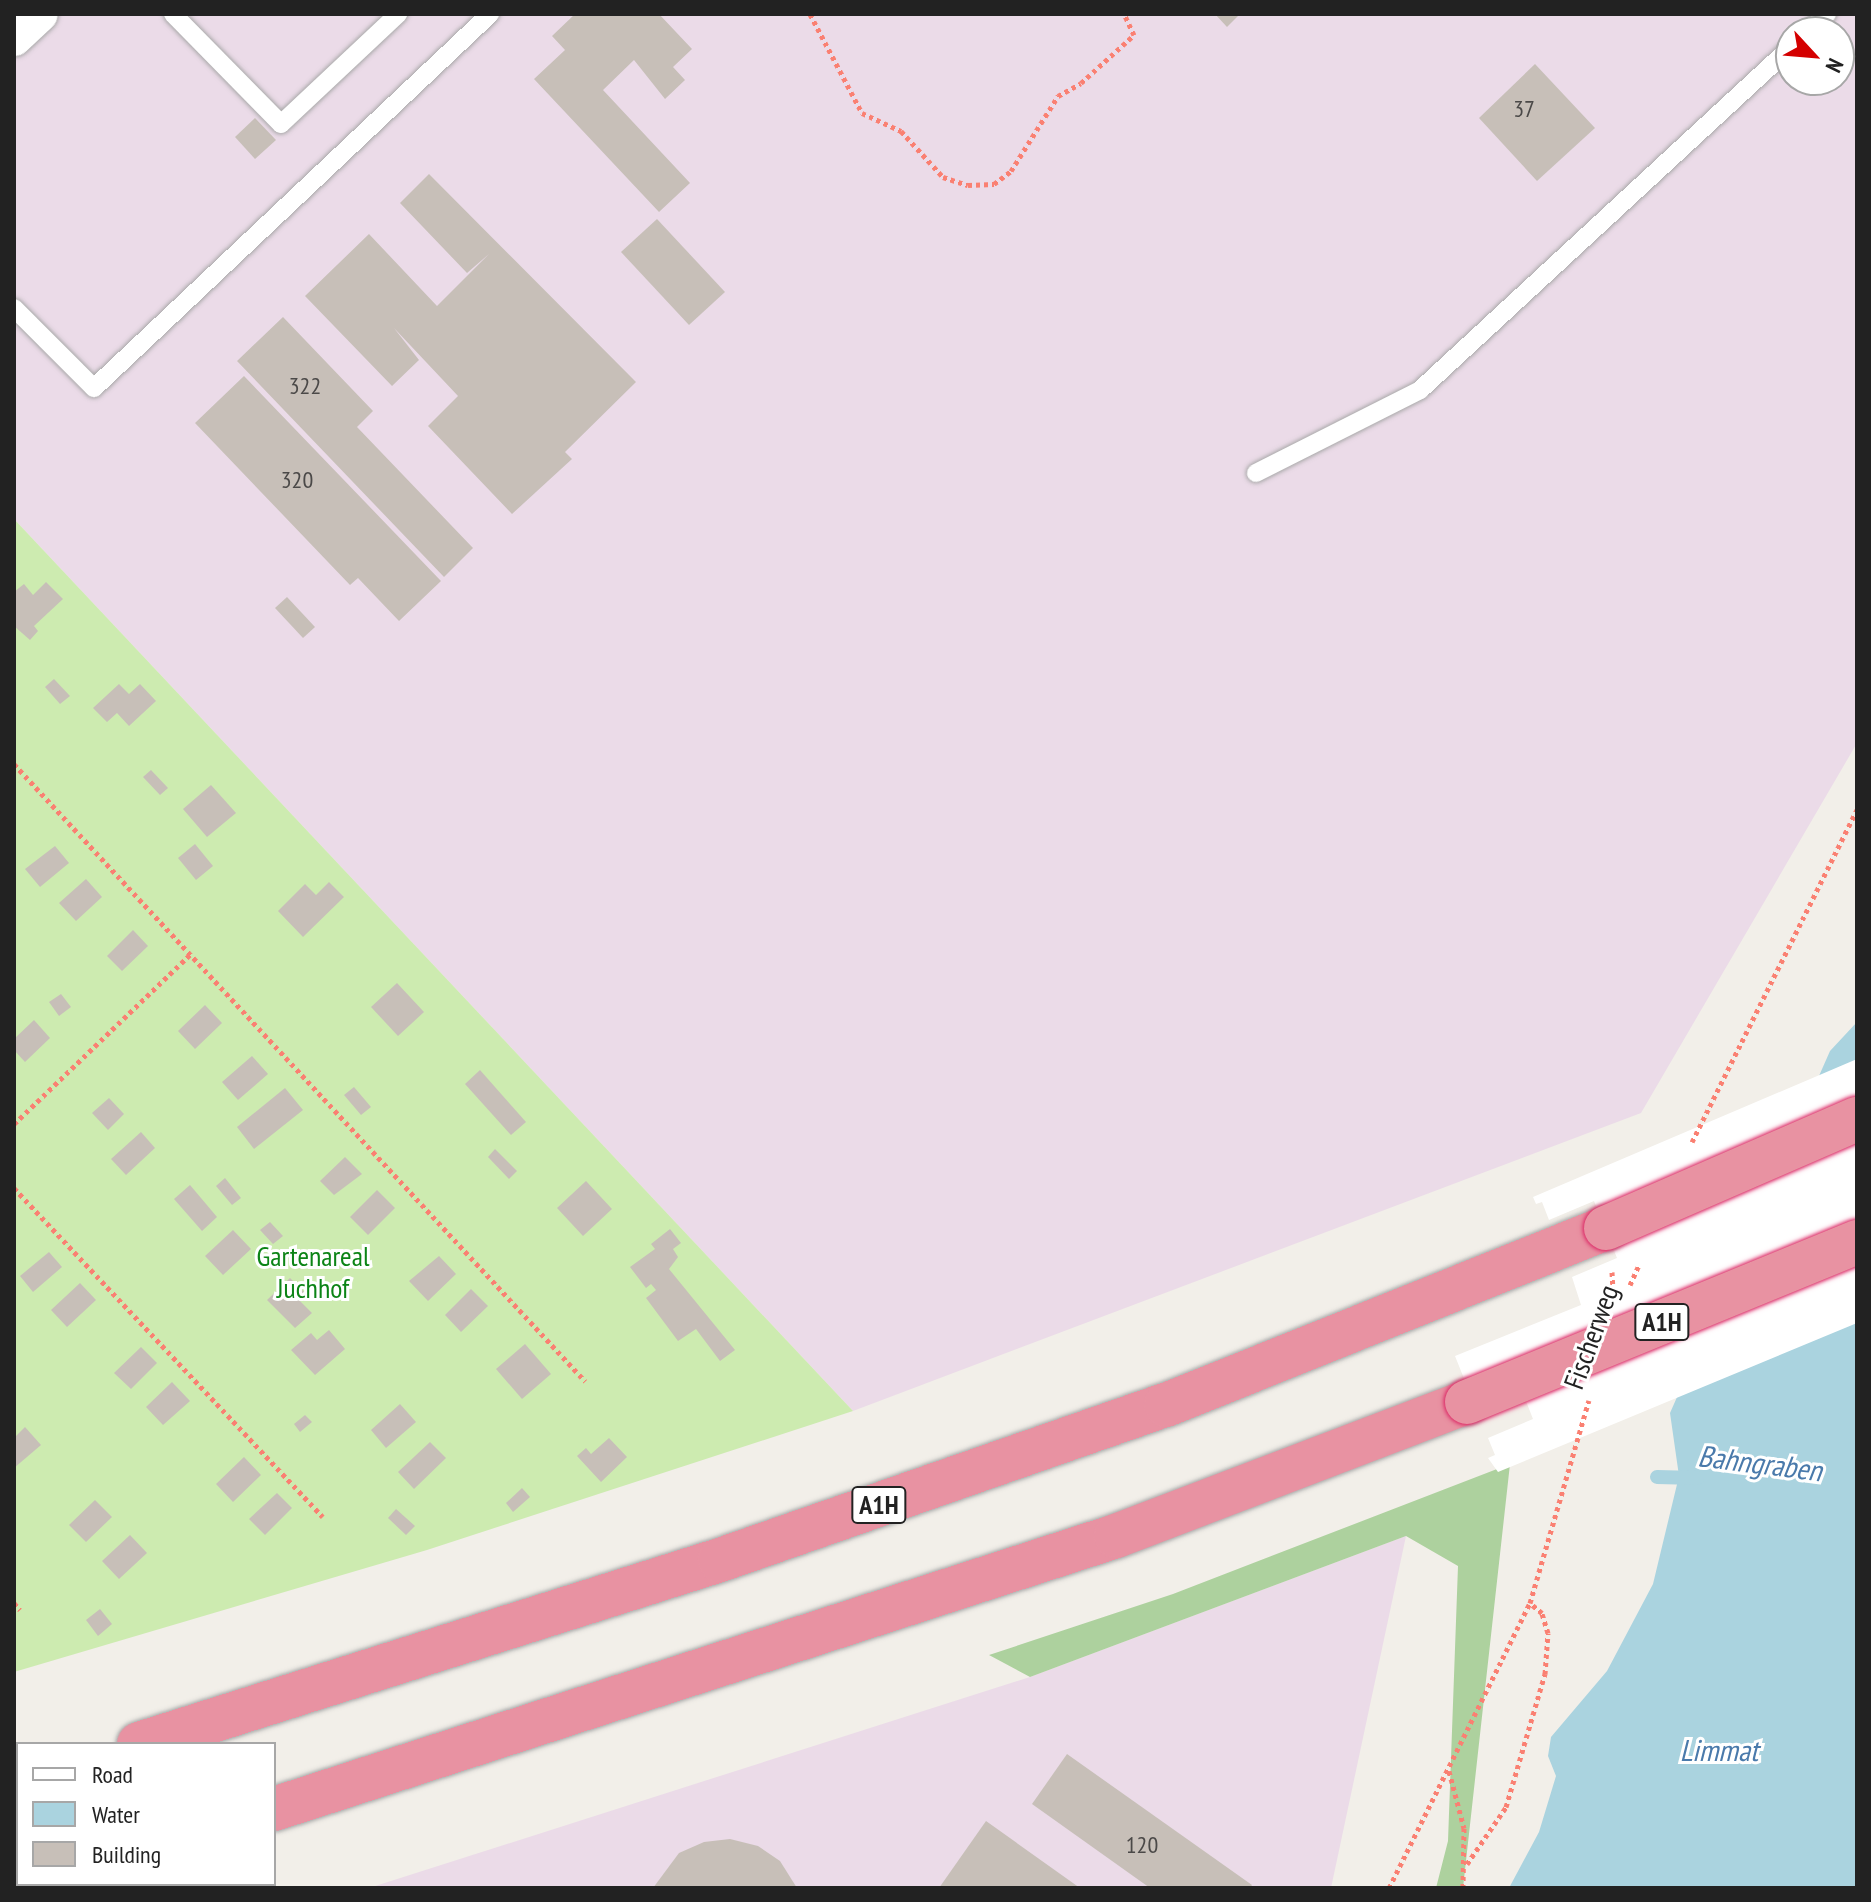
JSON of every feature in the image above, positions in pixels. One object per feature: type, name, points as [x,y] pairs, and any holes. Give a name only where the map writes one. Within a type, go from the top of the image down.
[{"type":"highway","name":"A1H","points":[[145,1742],[720,1560],[1166,1405],[1609,1245],[1857,1119]]},
{"type":"highway","name":"A1H","points":[[276,1808],[1116,1536],[1467,1402],[1857,1242]]},
{"type":"street","points":[[14,38],[40,14]]},
{"type":"lane","points":[[173,14],[281,124],[398,14]]},
{"type":"lane","points":[[14,308],[94,388],[490,14]]},
{"type":"lane","points":[[1256,473],[1420,390],[1775,62]]},
{"type":"path","points":[[810,14],[862,113],[901,131],[943,177],[968,185],[994,184],[1011,171],[1058,96],[1081,83],[1134,35],[1124,14]]},
{"type":"path","points":[[14,764],[585,1381]]},
{"type":"path","points":[[1687,1152],[1857,810]]},
{"type":"path","points":[[14,1124],[192,953]]},
{"type":"path","points":[[14,1188],[323,1517]]},
{"type":"path","points":[[1609,1245],[1613,1308]]},
{"type":"path","name":"Fischerweg","points":[[1626,1295],[1644,1252]]},
{"type":"path","name":"Fischerweg","points":[[1389,1888],[1530,1603],[1591,1394]]},
{"type":"path","points":[[14,1603],[20,1610]]},
{"type":"path","points":[[1467,1864],[1506,1807],[1545,1674],[1548,1633],[1542,1613],[1530,1603]]},
{"type":"path","points":[[1449,1771],[1464,1828],[1467,1864],[1463,1888]]},
{"type":"shaded area","points":[[14,14],[1857,14],[1857,743],[1641,1113],[853,1411],[14,519]]},
{"type":"shaded area","points":[[1406,1536],[1331,1888],[369,1888],[1030,1677]]},
{"type":"green space","name":"Gartenareal Juchhof","points":[[14,519],[853,1411],[427,1550],[14,1672]]},
{"type":"green space","points":[[1510,1464],[1463,1888],[1436,1888],[1448,1841],[1458,1566],[1406,1536],[1030,1677],[989,1655],[1173,1594]]},
{"type":"water","name":"Limmat","points":[[1857,1022],[1857,1888],[1509,1888],[1539,1832],[1556,1776],[1548,1756],[1551,1737],[1607,1671],[1653,1584],[1679,1476],[1670,1413],[1830,1051]]},
{"type":"pier","points":[[1857,1059],[1857,1323],[1498,1472],[1488,1458],[1495,1455],[1488,1438],[1533,1419],[1511,1363],[1465,1381],[1455,1356],[1581,1305],[1572,1277],[1617,1258],[1594,1201],[1549,1220],[1542,1202],[1536,1204],[1533,1197]]},
{"type":"building","points":[[575,14],[659,14],[692,49],[673,67],[685,80],[665,99],[634,60],[603,90],[690,183],[659,212],[534,79],[565,50],[552,36]]},
{"type":"building","points":[[1215,14],[1240,14],[1227,27]]},
{"type":"building","points":[[1535,64],[1595,128],[1537,181],[1479,118]]},
{"type":"building","points":[[255,118],[276,140],[255,159],[235,137]]},
{"type":"building","points":[[429,174],[636,382],[565,452],[572,459],[512,514],[428,426],[458,396],[394,328],[419,360],[392,386],[305,296],[369,234],[437,306],[489,254],[467,273],[400,203]]},
{"type":"building","points":[[657,219],[725,292],[689,325],[621,252]]},
{"type":"building","points":[[283,317],[373,411],[357,427],[473,548],[444,577],[237,361]]},
{"type":"building","points":[[244,376],[441,581],[399,621],[358,578],[350,585],[195,423]]},
{"type":"building","points":[[46,582],[63,599],[34,626],[38,631],[30,640],[14,626],[14,592],[24,584],[33,595]]},
{"type":"building","points":[[287,597],[315,627],[303,638],[275,608]]},
{"type":"building","points":[[54,679],[70,696],[60,704],[45,687]]},
{"type":"building","points":[[119,684],[129,694],[140,684],[156,701],[129,726],[117,713],[107,722],[93,708]]},
{"type":"building","points":[[151,770],[168,788],[160,795],[143,777]]},
{"type":"building","points":[[211,785],[236,813],[207,837],[183,809]]},
{"type":"building","points":[[195,844],[213,866],[196,880],[178,858]]},
{"type":"building","points":[[55,846],[69,863],[40,887],[25,869]]},
{"type":"building","points":[[86,879],[102,897],[76,921],[59,903]]},
{"type":"building","points":[[329,882],[344,897],[303,937],[278,911],[305,884],[316,895]]},
{"type":"building","points":[[133,930],[148,946],[122,971],[107,956]]},
{"type":"building","points":[[397,983],[424,1012],[398,1036],[371,1007]]},
{"type":"building","points":[[61,994],[71,1007],[59,1016],[49,1002]]},
{"type":"building","points":[[205,1005],[222,1023],[195,1049],[178,1031]]},
{"type":"building","points":[[34,1020],[50,1038],[25,1062],[14,1050],[14,1039]]},
{"type":"building","points":[[252,1056],[268,1074],[238,1100],[222,1082]]},
{"type":"building","points":[[480,1070],[526,1122],[511,1135],[465,1084]]},
{"type":"building","points":[[354,1087],[371,1107],[361,1115],[344,1095]]},
{"type":"building","points":[[285,1088],[303,1110],[254,1149],[237,1127]]},
{"type":"building","points":[[109,1098],[124,1114],[108,1130],[92,1113]]},
{"type":"building","points":[[141,1132],[155,1148],[126,1175],[111,1159]]},
{"type":"building","points":[[495,1149],[517,1171],[509,1179],[488,1157]]},
{"type":"building","points":[[345,1157],[362,1174],[334,1195],[320,1181]]},
{"type":"building","points":[[225,1178],[241,1198],[232,1205],[216,1186]]},
{"type":"building","points":[[586,1181],[612,1209],[583,1236],[557,1208]]},
{"type":"building","points":[[190,1185],[217,1217],[202,1231],[174,1199]]},
{"type":"building","points":[[377,1190],[395,1208],[368,1235],[350,1217]]},
{"type":"building","points":[[270,1222],[283,1236],[273,1244],[260,1230]]},
{"type":"building","points":[[670,1229],[681,1243],[673,1249],[678,1257],[669,1269],[735,1350],[720,1361],[696,1329],[678,1341],[646,1298],[656,1290],[651,1284],[646,1288],[630,1267],[655,1249],[651,1244]]},
{"type":"building","points":[[233,1230],[251,1249],[223,1275],[205,1256]]},
{"type":"building","points":[[49,1252],[62,1267],[33,1292],[20,1276]]},
{"type":"building","points":[[439,1256],[456,1274],[428,1301],[409,1281]]},
{"type":"building","points":[[290,1278],[306,1294],[299,1300],[312,1313],[295,1328],[267,1300]]},
{"type":"building","points":[[80,1283],[96,1300],[67,1327],[51,1310]]},
{"type":"building","points":[[471,1289],[488,1306],[461,1332],[445,1315]]},
{"type":"building","points":[[329,1330],[345,1349],[315,1375],[291,1350],[311,1333],[317,1340]]},
{"type":"building","points":[[525,1344],[551,1374],[522,1399],[496,1369]]},
{"type":"building","points":[[141,1347],[157,1363],[131,1389],[114,1373]]},
{"type":"building","points":[[172,1382],[190,1401],[163,1425],[146,1407]]},
{"type":"building","points":[[400,1404],[416,1422],[386,1448],[371,1430]]},
{"type":"building","points":[[305,1415],[312,1422],[300,1432],[294,1424]]},
{"type":"building","points":[[25,1427],[41,1445],[14,1468],[14,1438]]},
{"type":"building","points":[[609,1438],[627,1457],[601,1482],[577,1456],[586,1448],[591,1454]]},
{"type":"building","points":[[430,1442],[446,1458],[414,1489],[398,1472]]},
{"type":"building","points":[[244,1457],[261,1475],[233,1502],[216,1484]]},
{"type":"building","points":[[522,1488],[530,1497],[513,1512],[506,1503]]},
{"type":"building","points":[[277,1493],[292,1508],[265,1535],[249,1519]]},
{"type":"building","points":[[95,1500],[112,1517],[86,1542],[69,1525]]},
{"type":"building","points":[[396,1509],[415,1526],[406,1535],[388,1518]]},
{"type":"building","points":[[130,1535],[147,1553],[119,1579],[102,1561]]},
{"type":"building","points":[[100,1609],[112,1624],[98,1636],[86,1620]]},
{"type":"building","points":[[1067,1754],[1252,1885],[1250,1888],[1150,1888],[1032,1804]]},
{"type":"building","points":[[986,1821],[1080,1888],[939,1888]]},
{"type":"building","points":[[730,1839],[758,1846],[780,1861],[797,1888],[653,1888],[679,1853],[704,1842]]},
{"type":"waterway","name":"Bahngraben","points":[[1657,1477],[1697,1478]]}]
